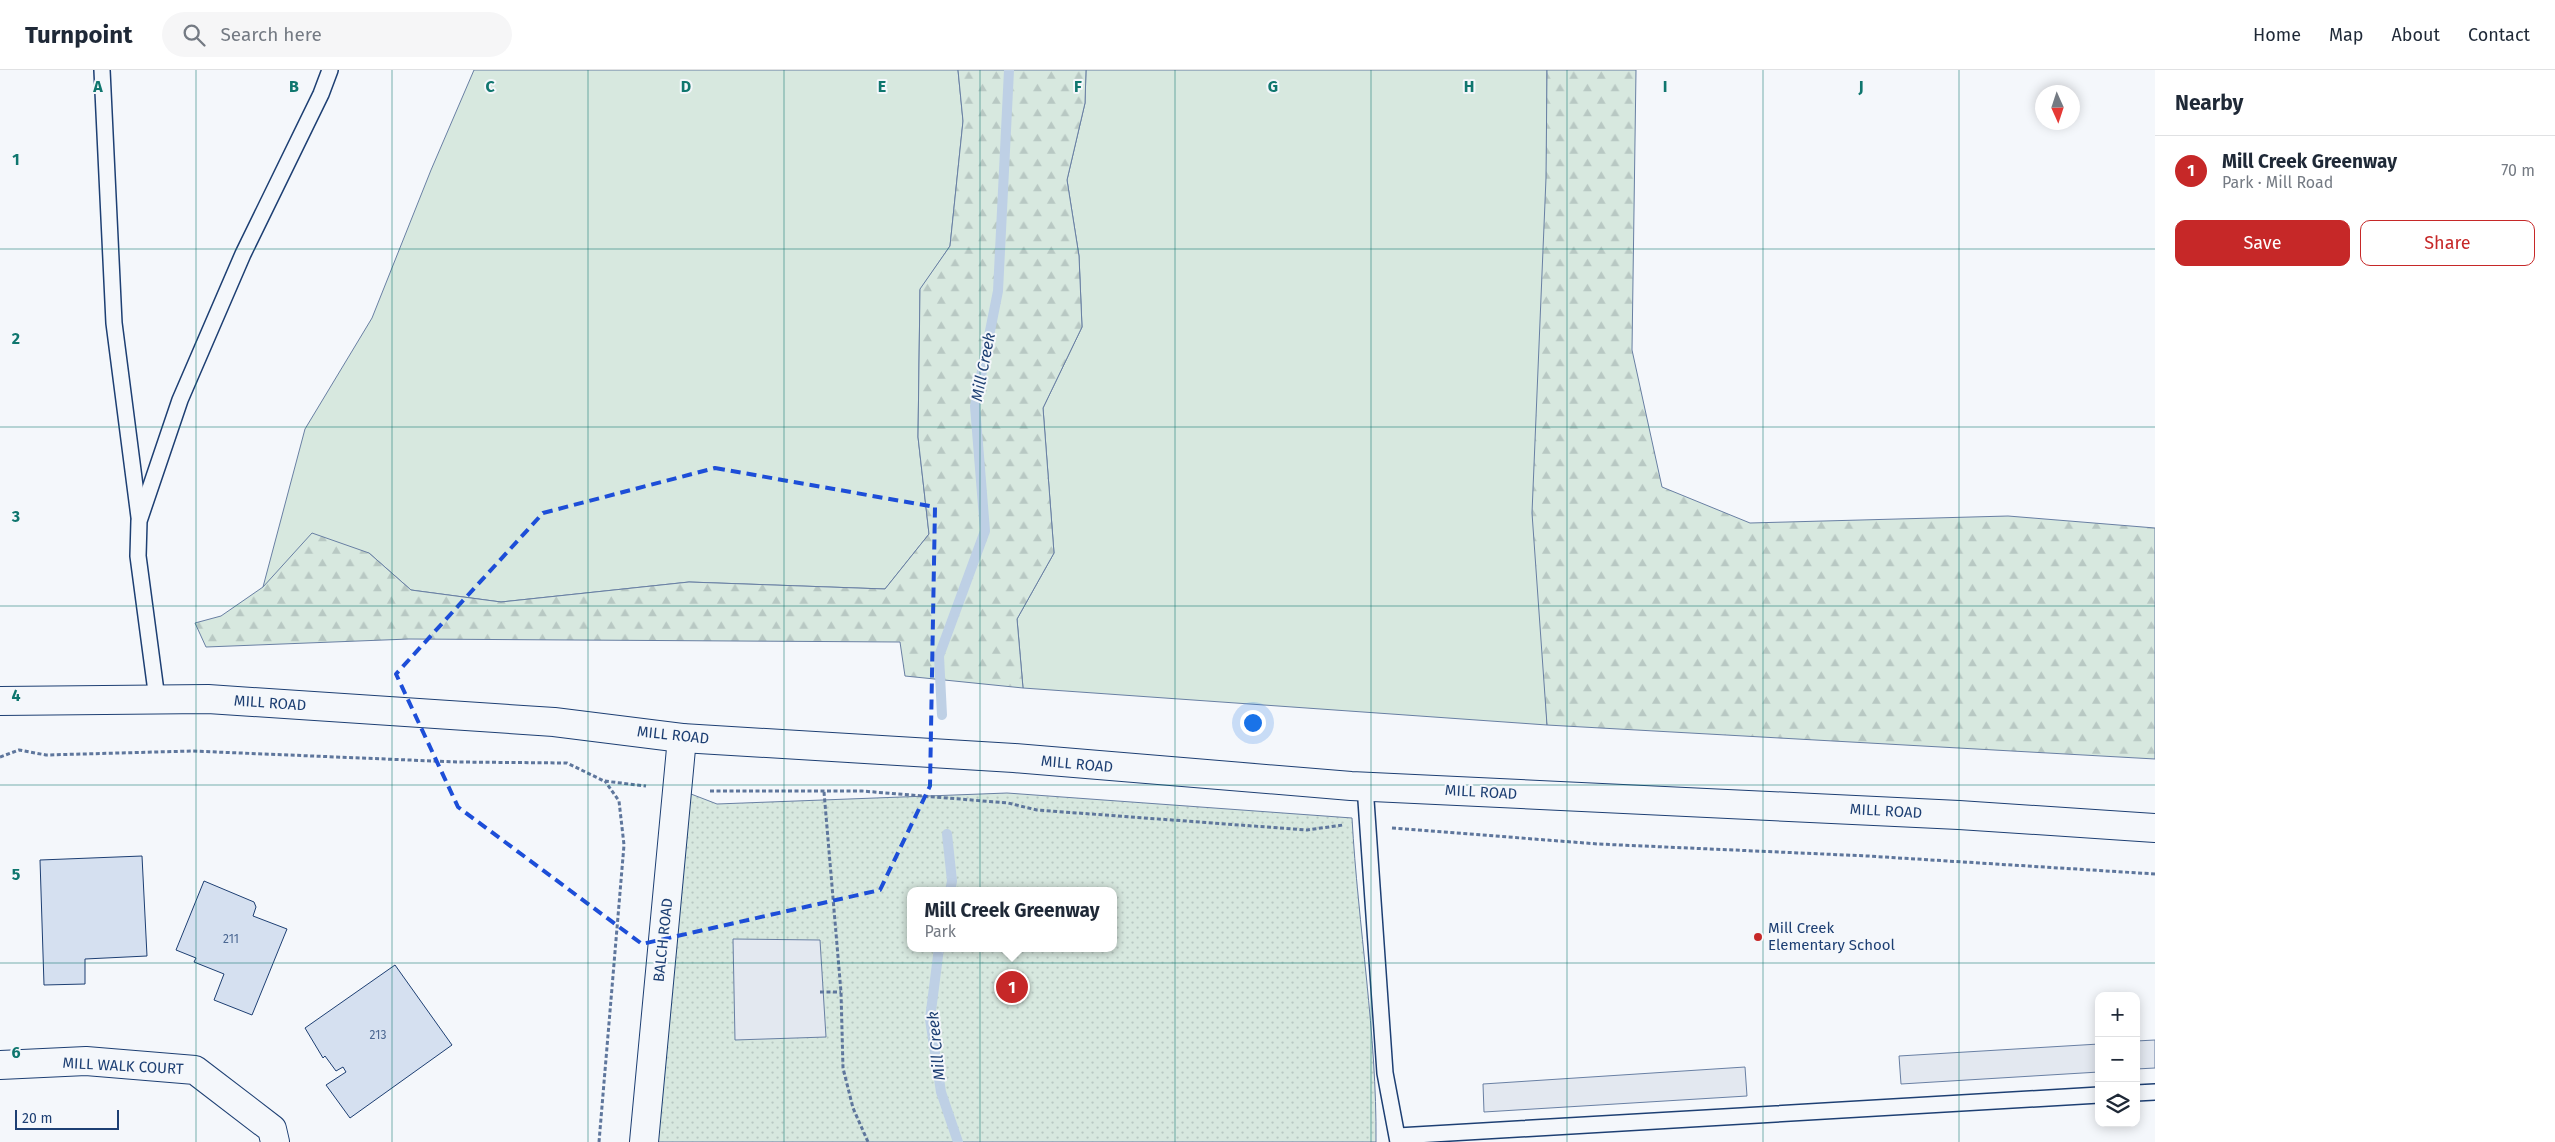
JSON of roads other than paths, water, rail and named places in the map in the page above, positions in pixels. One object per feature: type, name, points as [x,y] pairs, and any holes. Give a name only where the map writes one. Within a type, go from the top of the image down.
[{"type":"street","name":"MILL ROAD","points":[[0,701],[208,699],[554,722],[682,738],[1014,758],[1365,786],[1959,815],[2155,828]]},
{"type":"street","name":"BALCH ROAD","points":[[644,1142],[682,738]]},
{"type":"street","name":"MILL WALK COURT","points":[[0,1065],[86,1061],[195,1070],[272,1129],[275,1142]]},
{"type":"lane","points":[[102,70],[114,323],[140,521],[138,556],[158,699]]},
{"type":"lane","points":[[140,521],[180,400],[243,254],[321,94],[330,70]]},
{"type":"lane","points":[[1365,786],[1385,1073],[1398,1139],[2095,1095]]},
{"type":"lane","points":[[2140,1093],[2155,1092]]},
{"type":"waterway","name":"Mill Creek","points":[[942,715],[939,656],[985,531],[975,406],[998,291],[1009,70]]},
{"type":"waterway","name":"Mill Creek","points":[[947,834],[952,881],[951,887]]},
{"type":"waterway","name":"Mill Creek","points":[[938,952],[930,1019],[941,1092],[958,1142]]},
{"type":"place","name":"Mill Creek Elementary School","points":[[1758,937]]},
{"type":"place","name":"Mill Creek Greenway","points":[[1012,987]]}]
